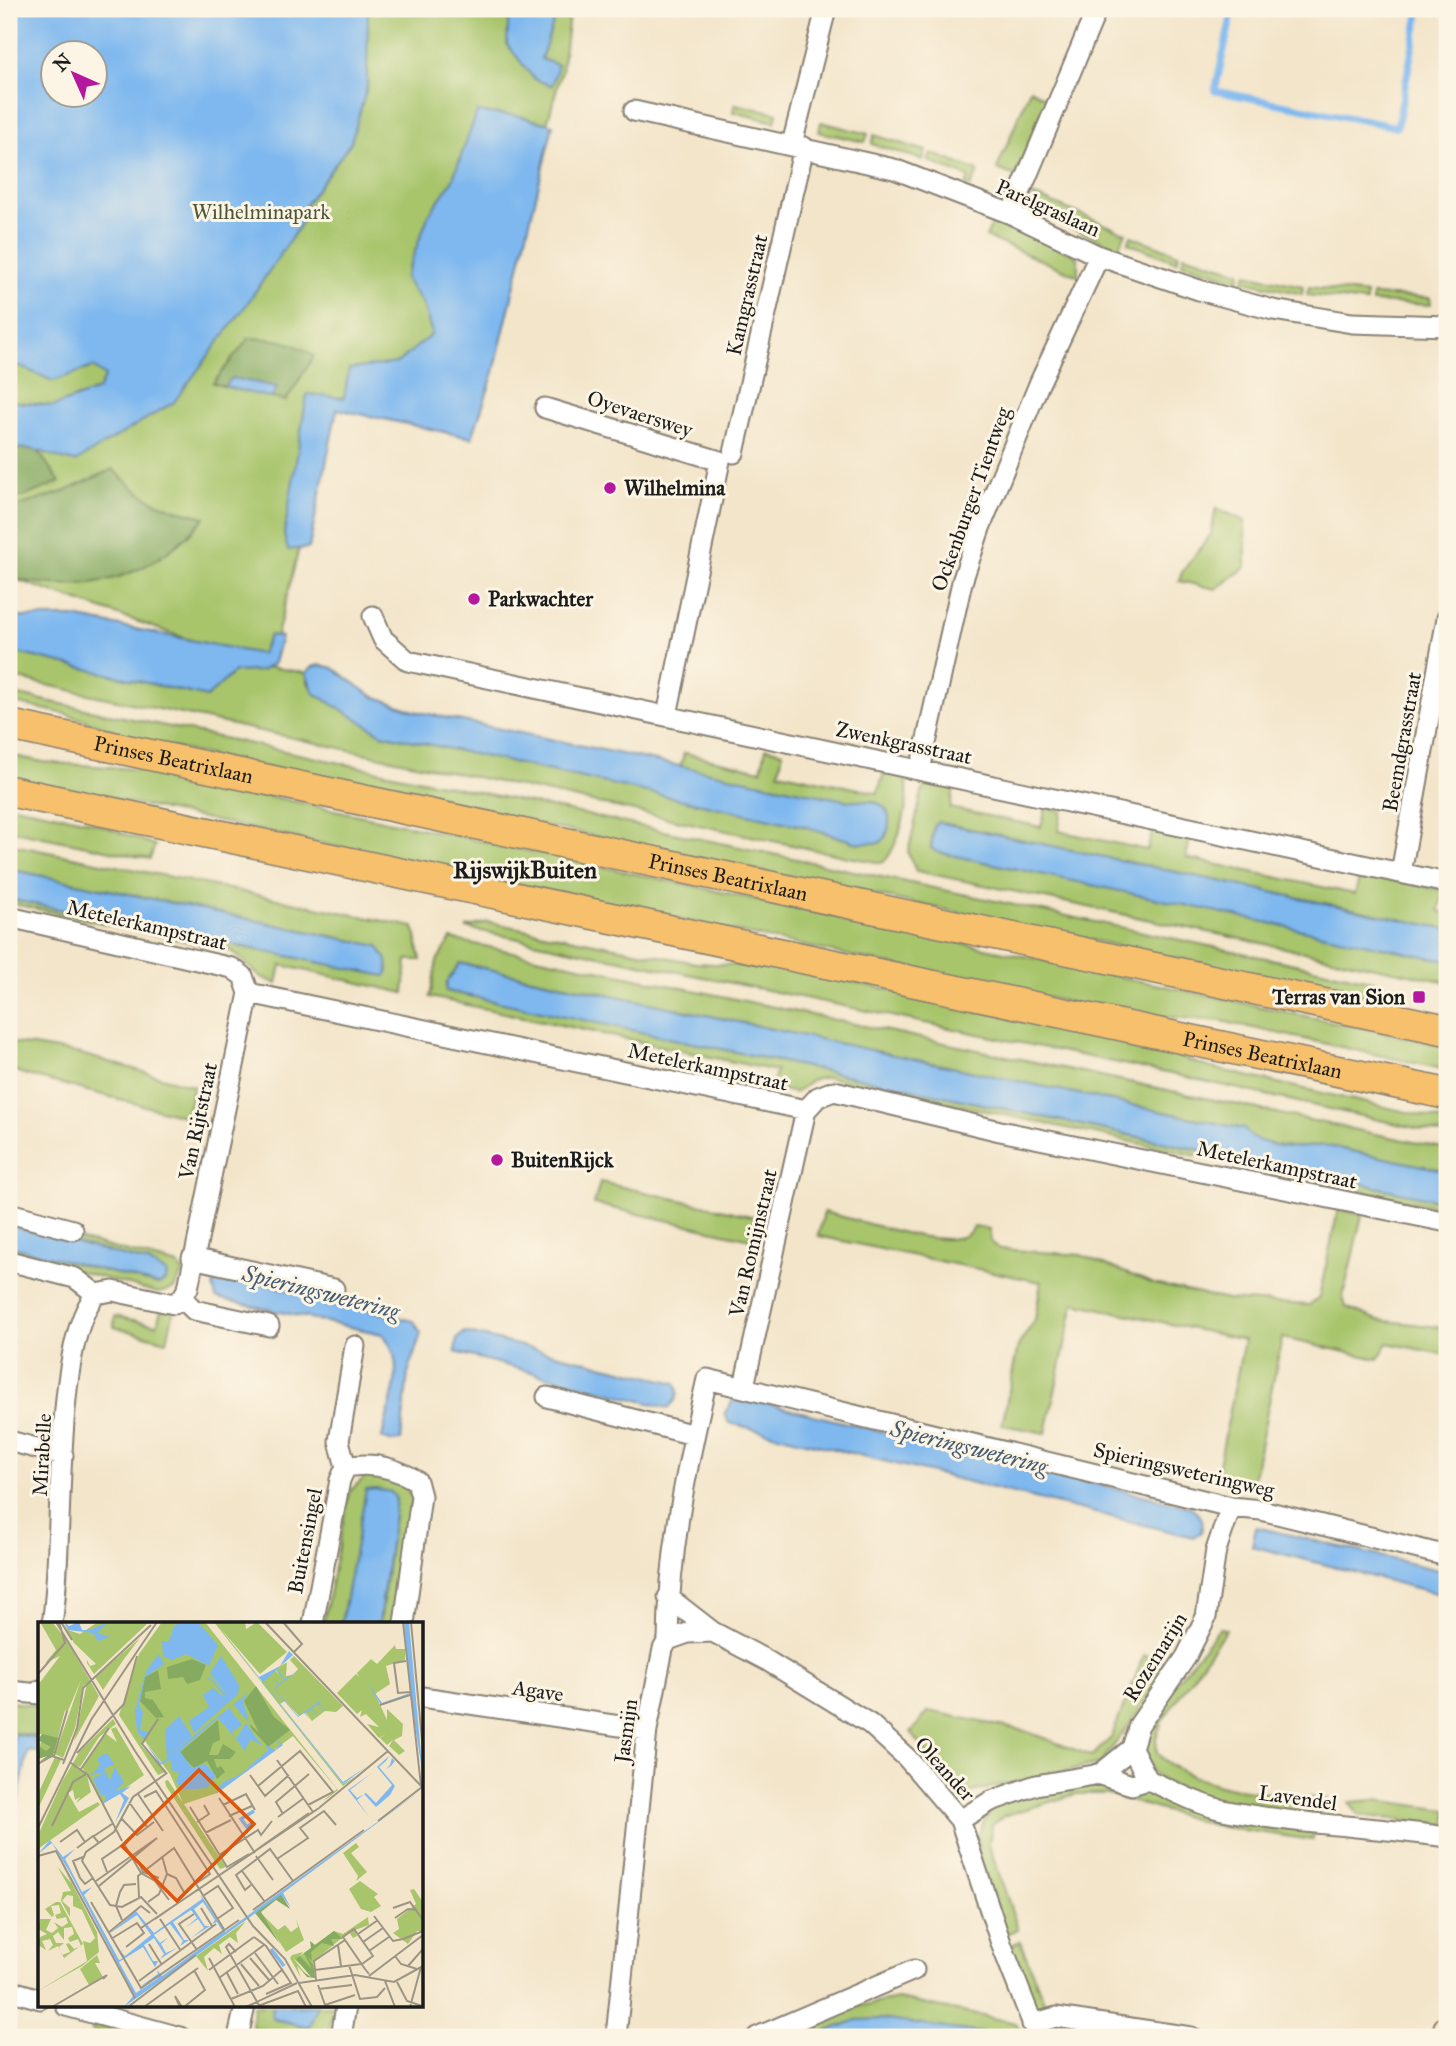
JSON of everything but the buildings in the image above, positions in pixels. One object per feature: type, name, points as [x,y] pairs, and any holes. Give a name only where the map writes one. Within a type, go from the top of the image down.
[{"type":"main road","name":"Prinses Beatrixlaan","points":[[9,725],[1447,1030]]},
{"type":"main road","name":"Prinses Beatrixlaan","points":[[9,792],[1447,1094]]},
{"type":"street","name":"Kamgrasstraat","points":[[667,715],[798,146],[826,9]]},
{"type":"street","points":[[1011,214],[1097,9]]},
{"type":"street","name":"Parelgraslaan","points":[[634,111],[894,169],[1011,214],[1099,256],[1199,290],[1273,310],[1352,323],[1447,326]]},
{"type":"street","name":"Ockenburger Tientweg","points":[[920,770],[962,582],[1039,384],[1099,256]]},
{"type":"street","name":"Oyevaerswey","points":[[545,408],[727,457]]},
{"type":"street","name":"Zwenkgrasstraat","points":[[373,616],[383,639],[408,662],[1447,883]]},
{"type":"street","name":"Beemdgrasstraat","points":[[1401,873],[1447,618]]},
{"type":"street","name":"Metelerkampstraat","points":[[9,918],[232,968],[243,976],[249,993],[806,1110],[818,1097],[834,1091],[1000,1131],[1447,1222]]},
{"type":"street","name":"Van Rijtstraat","points":[[192,1258],[249,993]]},
{"type":"street","name":"Van Romijnstraat","points":[[744,1386],[806,1110]]},
{"type":"street","points":[[9,1213],[73,1230]]},
{"type":"street","points":[[9,1261],[75,1278],[96,1294],[113,1291],[174,1304],[188,1288],[192,1258],[334,1289]]},
{"type":"street","name":"Mirabelle","points":[[52,1622],[60,1548],[63,1455],[70,1372],[80,1322],[96,1294]]},
{"type":"street","points":[[182,1298],[194,1310],[269,1326]]},
{"type":"street","name":"Buitensingel","points":[[313,1622],[340,1480],[346,1467],[339,1441],[355,1346]]},
{"type":"street","name":"Spieringsweteringweg","points":[[707,1379],[1231,1507],[1261,1510],[1447,1556]]},
{"type":"street","name":"Jasmijn","points":[[616,2037],[648,1730],[663,1649],[668,1640],[668,1597],[681,1491],[707,1379]]},
{"type":"street","points":[[547,1397],[694,1435]]},
{"type":"street","points":[[9,1441],[63,1455]]},
{"type":"street","name":"Buitensingel","points":[[346,1467],[362,1464],[373,1466],[402,1472],[417,1481],[421,1496],[404,1622]]},
{"type":"street","name":"Rozemarijn","points":[[1132,1748],[1139,1726],[1186,1657],[1206,1617],[1216,1550],[1231,1507]]},
{"type":"street","name":"Oleander","points":[[668,1597],[713,1632],[778,1667],[870,1724],[907,1758],[960,1820],[1002,1945],[1035,2031],[1056,2017],[1191,2037]]},
{"type":"street","points":[[668,1640],[688,1633],[713,1632]]},
{"type":"street","points":[[9,1691],[38,1692]]},
{"type":"street","name":"Agave","points":[[424,1697],[648,1730]]},
{"type":"street","points":[[1132,1748],[1148,1780]]},
{"type":"street","name":"Lavendel","points":[[1097,1774],[1132,1748]]},
{"type":"street","name":"Lavendel","points":[[960,1820],[991,1801],[1036,1784],[1097,1774],[1132,1785],[1148,1780],[1220,1810],[1334,1826],[1395,1829],[1447,1837]]},
{"type":"street","points":[[757,2037],[914,1970]]},
{"type":"street","points":[[9,1990],[38,1998]]},
{"type":"street","points":[[73,2008],[180,2037]]},
{"type":"street","points":[[238,2037],[245,2008]]},
{"type":"street","points":[[341,2037],[346,2008]]},
{"type":"street","points":[[1446,2037],[1447,2029]]},
{"type":"green space","name":"Wilhelminapark","points":[[9,9],[570,9],[562,70],[484,349],[336,402],[269,667],[306,673],[309,685],[382,734],[807,827],[858,843],[879,843],[885,808],[872,801],[849,801],[680,769],[684,753],[761,770],[766,748],[783,752],[779,772],[878,793],[884,772],[904,777],[907,784],[906,808],[893,848],[882,863],[848,857],[9,677],[9,651],[207,697],[235,671],[260,671],[268,667],[9,577]]},
{"type":"green space","points":[[1030,89],[1047,99],[1015,176],[997,169]]},
{"type":"green space","points":[[735,104],[777,113],[775,122],[733,112]]},
{"type":"green space","points":[[821,122],[868,134],[865,142],[819,132]]},
{"type":"green space","points":[[874,135],[926,151],[923,160],[872,144]]},
{"type":"green space","points":[[931,153],[978,171],[971,187],[966,185],[969,177],[928,161]]},
{"type":"green space","points":[[1033,195],[1126,233],[1118,248],[1039,214],[1035,209]]},
{"type":"green space","points":[[994,220],[1069,251],[1078,259],[1078,276],[986,237]]},
{"type":"green space","points":[[1131,236],[1179,254],[1177,262],[1128,243]]},
{"type":"green space","points":[[1184,255],[1240,272],[1239,280],[1182,263]]},
{"type":"green space","points":[[1246,274],[1303,286],[1302,294],[1244,281]]},
{"type":"green space","points":[[1309,287],[1366,294],[1366,302],[1307,295]]},
{"type":"green space","points":[[1372,295],[1430,298],[1431,305],[1372,302]]},
{"type":"green space","points":[[249,338],[283,341],[314,356],[286,401],[272,398],[276,387],[232,378],[225,387],[213,383]]},
{"type":"green space","points":[[35,447],[60,482],[25,496],[9,499],[9,449]]},
{"type":"green space","points":[[113,469],[154,501],[205,517],[163,556],[117,578],[66,584],[9,578],[9,509],[63,492]]},
{"type":"green space","points":[[1216,508],[1245,521],[1246,567],[1216,589],[1179,581],[1182,572],[1211,534]]},
{"type":"green space","points":[[9,693],[1375,981],[1371,999],[155,744],[66,714],[9,702]]},
{"type":"green space","points":[[9,755],[43,762],[146,770],[1447,1046],[1447,1070],[1221,1021],[1119,1013],[9,777]]},
{"type":"green space","points":[[934,783],[954,789],[950,808],[1041,827],[1046,807],[1062,811],[1058,831],[1147,850],[1153,830],[1190,838],[1186,858],[1355,894],[1360,874],[1444,890],[1439,911],[1447,913],[1447,929],[938,822],[934,827],[931,848],[1447,961],[1447,982],[916,871],[908,853],[922,792],[926,786]]},
{"type":"green space","points":[[9,805],[89,821],[155,845],[150,859],[9,830]]},
{"type":"green space","points":[[9,844],[414,927],[421,960],[407,960],[404,993],[281,965],[277,984],[259,976],[232,951],[9,903],[9,899],[385,976],[378,946],[9,869]]},
{"type":"green space","points":[[488,922],[696,963],[786,968],[1135,1042],[1211,1068],[1447,1121],[1447,1135],[1176,1075],[466,928]]},
{"type":"green space","points":[[451,939],[1447,1149],[1447,1171],[1323,1145],[1280,1146],[1259,1140],[1244,1129],[460,963],[447,982],[446,991],[1447,1202],[1447,1209],[827,1077],[812,1080],[795,1093],[772,1088],[776,1071],[430,997],[437,961]]},
{"type":"green space","points":[[9,1042],[81,1054],[193,1086],[187,1117],[23,1074],[9,1068]]},
{"type":"green space","points":[[600,1182],[756,1217],[751,1239],[594,1204]]},
{"type":"green space","points":[[1338,1210],[1362,1215],[1343,1297],[1346,1307],[1378,1320],[1447,1328],[1447,1355],[1388,1343],[1378,1359],[1282,1338],[1253,1481],[1217,1475],[1244,1340],[1074,1303],[1046,1433],[1002,1425],[1018,1346],[1035,1320],[1041,1282],[818,1236],[824,1212],[891,1230],[944,1239],[962,1237],[974,1227],[989,1229],[991,1242],[1000,1249],[1081,1255],[1154,1284],[1228,1300],[1309,1305],[1319,1297]]},
{"type":"green space","points":[[9,1221],[178,1265],[183,1272],[174,1289],[158,1293],[9,1252],[9,1246],[158,1285],[166,1279],[166,1273],[149,1263],[9,1225]]},
{"type":"green space","points":[[161,1310],[174,1310],[167,1341],[114,1327],[115,1316],[157,1325]]},
{"type":"green space","points":[[368,1474],[401,1481],[413,1499],[396,1622],[380,1622],[396,1499],[352,1570],[341,1622],[323,1622],[349,1492]]},
{"type":"green space","points":[[1219,1628],[1226,1629],[1162,1721],[1156,1738],[1157,1753],[1172,1766],[1192,1776],[1238,1789],[1329,1800],[1326,1809],[1292,1813],[1213,1799],[1169,1784],[1152,1770],[1142,1746],[1145,1731],[1162,1701]]},
{"type":"green space","points":[[1144,1655],[1163,1661],[1167,1669],[1164,1677],[1101,1763],[967,1793],[954,1791],[911,1732],[929,1711],[1025,1731],[1092,1756],[1111,1738]]},
{"type":"green space","points":[[9,1702],[33,1705],[38,1711],[38,1737],[9,1732]]},
{"type":"green space","points":[[1097,1785],[1145,1793],[1217,1816],[1313,1832],[1313,1840],[1216,1826],[1107,1794],[1076,1794],[1003,1816],[992,1825],[989,1845],[1018,1929],[1006,1934],[984,1874],[979,1850],[978,1839],[985,1820],[992,1810],[1011,1800]]},
{"type":"green space","points":[[1376,1800],[1447,1810],[1447,1825],[1358,1815],[1349,1802]]},
{"type":"green space","points":[[1020,1941],[1047,2009],[1035,2012],[1009,1946]]},
{"type":"green space","points":[[898,1999],[1016,2023],[1027,2037],[857,2020],[811,2037],[779,2037],[831,2011]]},
{"type":"green space","points":[[253,2008],[272,2008],[271,2014],[274,2019],[309,2027],[316,2008],[333,2008],[328,2037],[307,2037],[252,2028]]},
{"type":"green space","points":[[94,2025],[139,2037],[109,2037],[92,2031]]},
{"type":"green space","points":[[1066,2025],[1150,2037],[1052,2037],[1049,2031]]},
{"type":"water","points":[[9,9],[368,9],[367,87],[351,142],[306,204],[300,225],[247,304],[174,402],[75,462],[36,450],[9,449],[9,401],[54,406],[98,390],[105,376],[93,367],[53,381],[9,362]]},
{"type":"water","points":[[509,9],[558,9],[541,59],[558,65],[552,86],[534,79],[507,44]]},
{"type":"water","points":[[477,112],[520,116],[553,125],[494,372],[472,438],[337,409],[309,548],[288,550],[284,535],[307,394],[344,398],[349,369],[397,363],[432,334],[423,304],[405,278],[429,214],[452,181]]},
{"type":"water","points":[[232,378],[277,387],[272,398],[225,387]]},
{"type":"water","points":[[9,617],[75,617],[261,654],[270,635],[281,637],[274,663],[261,671],[234,672],[207,697],[9,651]]},
{"type":"water","points":[[320,665],[333,668],[371,695],[414,711],[849,801],[876,803],[887,811],[887,832],[879,843],[858,843],[807,827],[382,734],[314,693],[306,673],[312,667]]},
{"type":"water","points":[[937,822],[1447,929],[1447,961],[937,852],[931,848]]},
{"type":"water","points":[[9,869],[378,946],[387,960],[388,973],[385,976],[9,899]]},
{"type":"water","points":[[460,963],[1244,1129],[1251,1136],[1269,1144],[1292,1147],[1323,1145],[1447,1171],[1447,1202],[446,991],[447,982]]},
{"type":"water","points":[[9,1225],[149,1263],[167,1273],[166,1280],[159,1285],[9,1246]]},
{"type":"water","points":[[218,1278],[269,1285],[414,1321],[421,1333],[408,1373],[401,1440],[393,1442],[382,1438],[396,1371],[395,1358],[382,1334],[216,1298],[213,1286]]},
{"type":"water","points":[[464,1332],[676,1383],[677,1397],[668,1408],[455,1352],[457,1339]]},
{"type":"water","points":[[736,1396],[1191,1507],[1201,1518],[1201,1532],[1193,1537],[729,1423],[724,1414]]},
{"type":"water","points":[[366,1490],[391,1492],[396,1499],[379,1622],[341,1622]]},
{"type":"water","points":[[1256,1527],[1447,1572],[1447,1596],[1252,1546]]},
{"type":"water","points":[[15,1734],[38,1739],[38,1753],[28,1751],[9,1843],[9,1762]]},
{"type":"water","points":[[272,2008],[316,2008],[309,2027],[274,2019],[271,2014]]},
{"type":"water","points":[[880,2019],[1011,2037],[811,2037],[857,2020]]},
{"type":"waterway","points":[[1233,9],[1215,91],[1397,127],[1420,9]]},
{"type":"place","name":"Wilhelmina","points":[[610,488]]},
{"type":"place","name":"Parkwachter","points":[[474,599]]},
{"type":"place","name":"Terras van Sion","points":[[1419,997]]},
{"type":"place","name":"BuitenRijck","points":[[497,1160]]},
{"type":"district","name":"RijswijkBuiten","points":[[525,870]]},
{"type":"water label","name":"Spieringswetering","points":[[321,1292]]},
{"type":"water label","name":"Spieringswetering","points":[[969,1447]]}]
